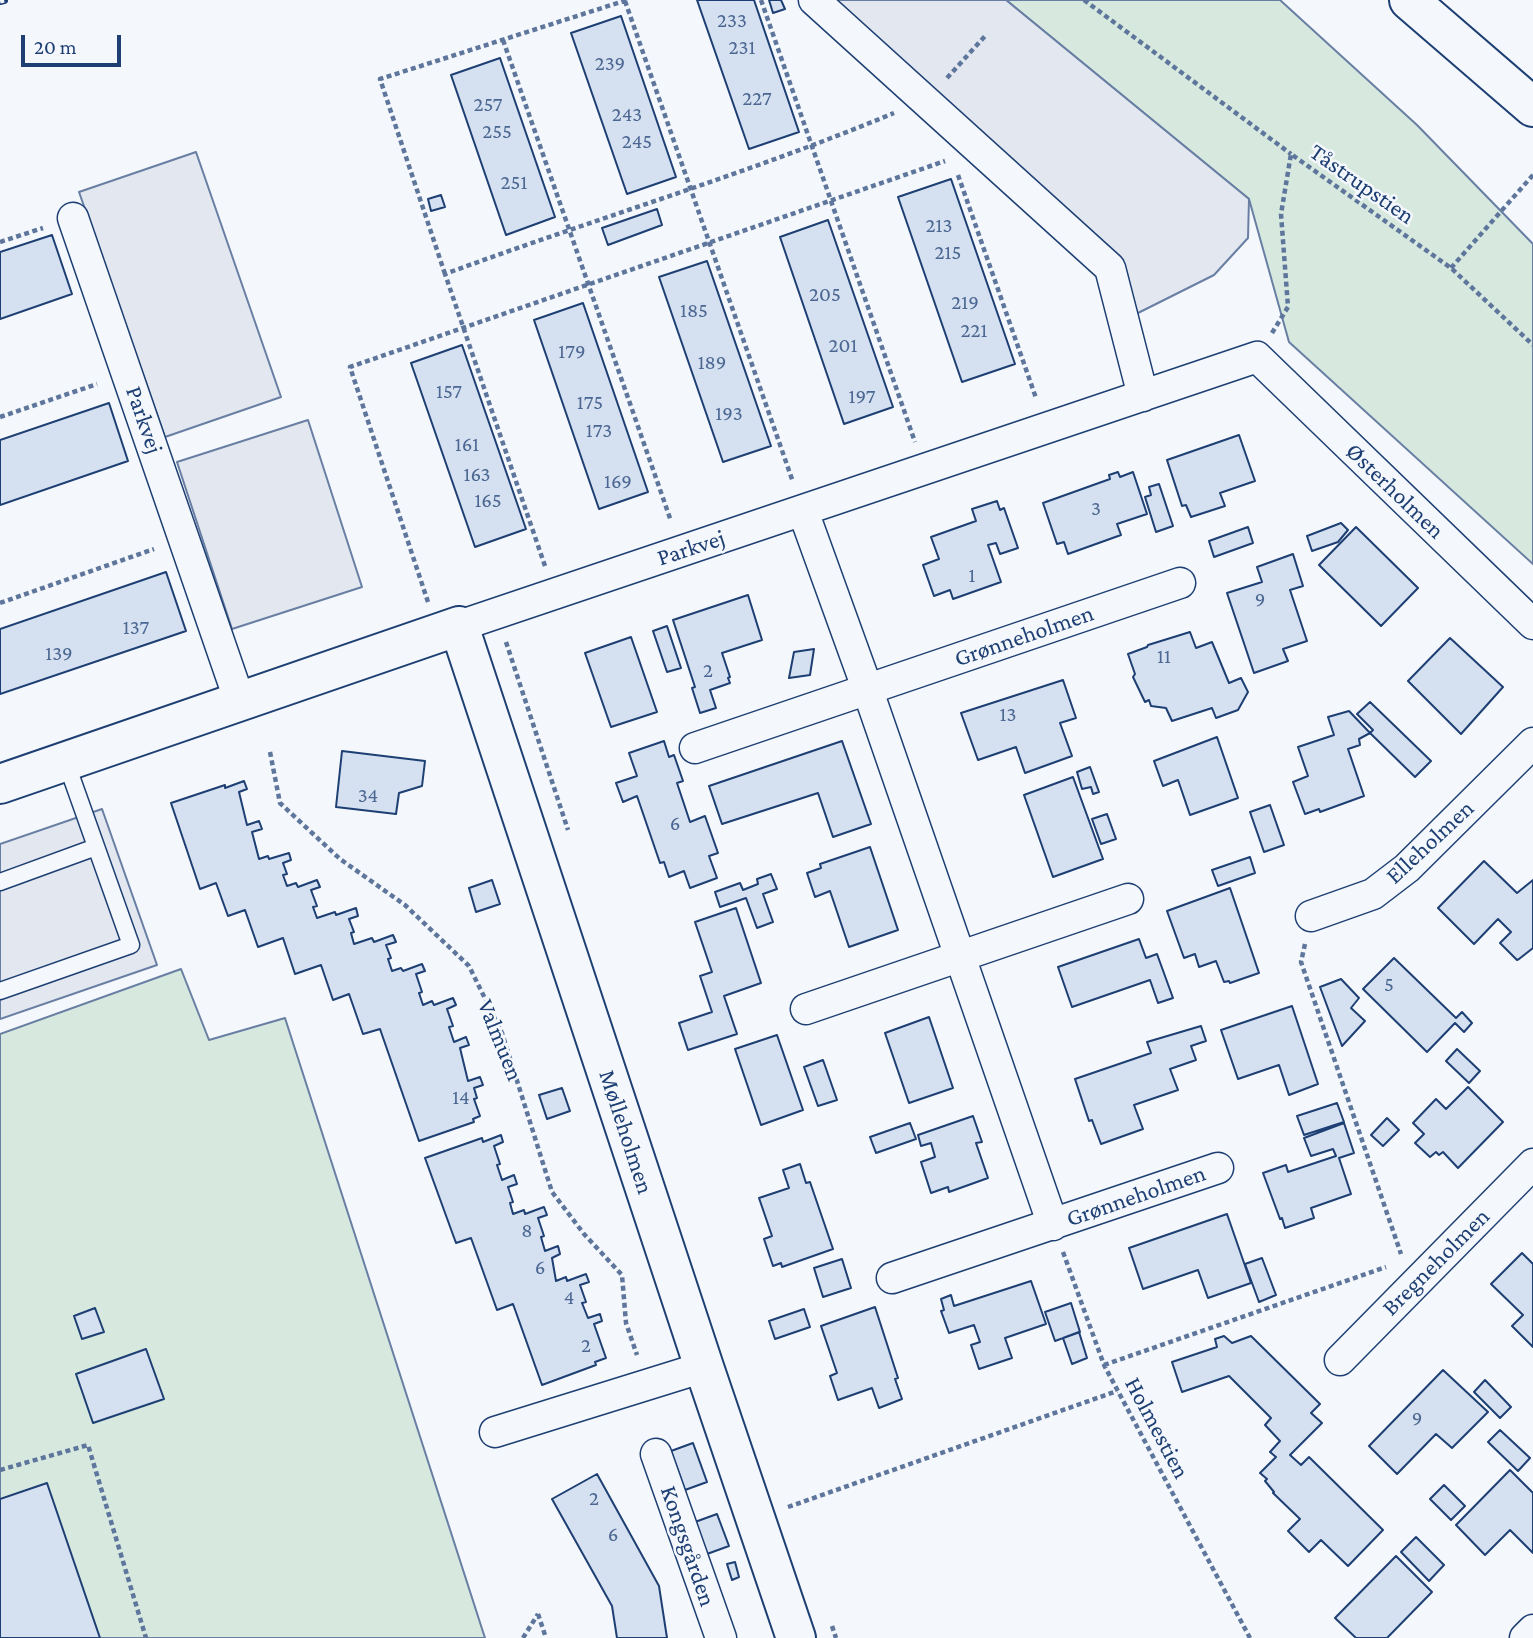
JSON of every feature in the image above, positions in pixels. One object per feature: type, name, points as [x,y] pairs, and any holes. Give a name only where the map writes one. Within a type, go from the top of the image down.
[{"type":"main road","points":[[1409,0],[1533,107]]},
{"type":"main road","name":"Parkvej","points":[[0,784],[449,630]]},
{"type":"main road","name":"Mølleholmen","points":[[449,630],[796,1638]]},
{"type":"street","points":[[814,0],[924,100],[965,154],[1110,268],[1143,396]]},
{"type":"street","name":"Parkvej","points":[[74,218],[240,702]]},
{"type":"street","name":"Parkvej","points":[[449,630],[1256,358]]},
{"type":"street","name":"Østerholmen","points":[[1256,358],[1533,624]]},
{"type":"street","name":"Grønneholmen","points":[[803,510],[1053,1225]]},
{"type":"street","name":"Grønneholmen","points":[[695,748],[1180,583]]},
{"type":"street","name":"Elleholmen","points":[[1311,916],[1373,894],[1407,868],[1533,743]]},
{"type":"street","points":[[806,1009],[1128,899]]},
{"type":"street","name":"Bregneholmen","points":[[1340,1360],[1409,1272],[1533,1164]]},
{"type":"street","name":"Grønneholmen","points":[[892,1278],[1219,1168]]},
{"type":"street","points":[[495,1432],[704,1367]]},
{"type":"street","name":"Kongsgården","points":[[656,1454],[720,1638]]},
{"type":"street","points":[[1525,1638],[1533,1630]]},
{"type":"lane","points":[[0,991],[131,945],[65,762]]},
{"type":"lane","points":[[0,882],[96,848]]},
{"type":"path","points":[[554,594],[380,79],[626,0],[803,510]]},
{"type":"path","points":[[761,0],[924,470]]},
{"type":"path","points":[[1084,0],[1291,155]]},
{"type":"path","points":[[445,274],[568,229],[811,147],[924,100],[986,35]]},
{"type":"path","points":[[503,40],[681,551]]},
{"type":"path","points":[[449,630],[350,367],[965,154],[1047,428]]},
{"type":"path","name":"Tåstrupstien","points":[[1256,358],[1288,307],[1281,214],[1291,155],[1451,268],[1533,345]]},
{"type":"path","points":[[1451,268],[1533,175]]},
{"type":"path","points":[[0,242],[74,218]]},
{"type":"path","points":[[0,417],[128,373]]},
{"type":"path","points":[[0,603],[184,538]]},
{"type":"path","name":"Valmuen","points":[[270,752],[280,803],[340,859],[405,905],[468,966],[502,1033],[552,1192],[584,1234],[622,1275],[626,1323],[647,1384]]},
{"type":"path","points":[[1104,1365],[1252,1313],[1409,1272],[1301,962],[1311,916]]},
{"type":"path","name":"Holmestien","points":[[1053,1225],[1104,1365],[1250,1638]]},
{"type":"path","points":[[755,1518],[1117,1391]]},
{"type":"path","points":[[0,1470],[88,1444],[146,1638]]},
{"type":"path","points":[[523,1638],[538,1614],[546,1638]]},
{"type":"shaded area","points":[[814,0],[1006,0],[1249,199],[1248,238],[1214,275],[1124,320],[1110,268]]},
{"type":"shaded area","points":[[1006,0],[1280,0],[1417,125],[1533,244],[1533,564],[1289,342],[1249,199]]},
{"type":"shaded area","points":[[196,152],[281,397],[165,437],[79,192]]},
{"type":"shaded area","points":[[308,420],[362,587],[232,629],[177,462]]},
{"type":"shaded area","points":[[102,809],[157,965],[0,1019],[0,844]]},
{"type":"shaded area","points":[[181,969],[209,1040],[285,1018],[485,1638],[0,1638],[0,1034]]},
{"type":"building","points":[[697,0],[754,0],[799,132],[749,149]]},
{"type":"building","points":[[769,0],[781,0],[785,9],[773,13]]},
{"type":"building","points":[[621,16],[676,177],[627,194],[571,33]]},
{"type":"building","points":[[500,58],[555,217],[506,235],[451,75]]},
{"type":"building","points":[[951,179],[1015,364],[962,382],[898,197]]},
{"type":"building","points":[[441,195],[445,207],[431,211],[428,199]]},
{"type":"building","points":[[657,209],[662,225],[608,245],[602,228]]},
{"type":"building","points":[[828,220],[893,407],[844,424],[780,237]]},
{"type":"building","points":[[52,235],[72,294],[0,319],[0,252]]},
{"type":"building","points":[[707,261],[771,446],[723,462],[659,277]]},
{"type":"building","points":[[583,303],[648,492],[599,509],[534,320]]},
{"type":"building","points":[[462,345],[526,529],[475,547],[411,363]]},
{"type":"building","points":[[109,403],[128,461],[0,505],[0,440]]},
{"type":"building","points":[[1239,435],[1255,481],[1220,493],[1225,506],[1191,517],[1186,505],[1182,506],[1167,460]]},
{"type":"building","points":[[1118,472],[1120,477],[1133,472],[1147,514],[1117,524],[1121,535],[1068,554],[1064,542],[1057,544],[1043,503],[1110,479],[1109,475]]},
{"type":"building","points":[[1159,484],[1173,526],[1156,532],[1145,497],[1151,495],[1149,487]]},
{"type":"building","points":[[997,501],[1000,510],[1004,508],[1018,548],[1000,554],[996,543],[988,545],[1001,582],[953,599],[950,590],[934,596],[923,565],[939,559],[931,537],[976,521],[972,509]]},
{"type":"building","points":[[1341,523],[1348,530],[1338,542],[1312,551],[1307,536]]},
{"type":"building","points":[[1248,527],[1253,543],[1214,557],[1209,541]]},
{"type":"building","points":[[1356,527],[1418,588],[1381,626],[1319,565]]},
{"type":"building","points":[[1293,554],[1303,586],[1290,590],[1307,641],[1283,649],[1288,661],[1254,673],[1227,593],[1262,582],[1257,567]]},
{"type":"building","points":[[166,572],[186,631],[0,694],[0,629]]},
{"type":"building","points":[[748,595],[762,640],[722,653],[730,683],[710,690],[716,708],[700,713],[692,688],[695,687],[673,620]]},
{"type":"building","points":[[667,626],[681,668],[667,672],[653,631]]},
{"type":"building","points":[[1190,632],[1196,648],[1212,642],[1229,683],[1241,678],[1248,692],[1238,710],[1216,718],[1212,708],[1172,721],[1166,708],[1151,706],[1149,700],[1145,702],[1133,677],[1135,674],[1128,654]]},
{"type":"building","points":[[631,637],[657,712],[611,727],[585,653]]},
{"type":"building","points":[[1450,638],[1503,687],[1461,734],[1408,681]]},
{"type":"building","points":[[814,649],[810,675],[789,678],[794,652]]},
{"type":"building","points":[[1063,680],[1076,718],[1060,723],[1072,756],[1025,773],[1016,747],[978,760],[961,713]]},
{"type":"building","points":[[1370,702],[1431,761],[1415,777],[1370,733],[1373,730],[1357,714]]},
{"type":"building","points":[[1349,711],[1370,733],[1359,739],[1360,745],[1348,749],[1364,796],[1320,812],[1319,809],[1305,814],[1293,782],[1308,776],[1298,747],[1334,735],[1328,717]]},
{"type":"building","points":[[1217,737],[1238,798],[1190,815],[1178,780],[1163,786],[1154,761]]},
{"type":"building","points":[[664,741],[669,757],[674,755],[683,781],[677,783],[690,822],[705,816],[718,853],[709,856],[717,878],[690,888],[684,871],[669,877],[664,862],[660,863],[637,796],[623,802],[616,783],[637,776],[629,753]]},
{"type":"building","points":[[842,741],[871,824],[833,837],[818,793],[722,824],[709,786]]},
{"type":"building","points":[[342,751],[425,761],[422,786],[399,793],[396,814],[336,807]]},
{"type":"building","points":[[1090,767],[1099,792],[1093,794],[1091,787],[1082,789],[1077,772]]},
{"type":"building","points":[[1073,777],[1103,859],[1053,877],[1024,795]]},
{"type":"building","points":[[244,781],[247,789],[239,792],[247,825],[259,821],[262,829],[252,832],[259,859],[289,853],[291,860],[283,863],[287,886],[296,883],[298,887],[317,880],[320,887],[311,890],[317,906],[313,907],[317,918],[356,908],[358,916],[349,919],[354,932],[351,933],[354,944],[372,938],[374,942],[393,935],[396,942],[386,945],[392,971],[401,968],[403,971],[422,964],[425,971],[416,974],[423,1005],[432,1001],[434,1005],[453,998],[456,1005],[447,1009],[453,1026],[449,1027],[454,1042],[466,1037],[469,1045],[460,1048],[468,1081],[480,1077],[483,1085],[474,1088],[477,1098],[474,1099],[480,1116],[473,1119],[474,1122],[419,1141],[380,1029],[363,1034],[349,994],[333,1000],[321,965],[295,974],[283,938],[258,947],[245,910],[228,916],[216,883],[200,889],[171,803]]},
{"type":"building","points":[[1270,805],[1284,845],[1264,852],[1250,812]]},
{"type":"building","points":[[1107,814],[1116,839],[1101,844],[1092,819]]},
{"type":"building","points":[[870,847],[898,930],[849,947],[830,891],[815,897],[807,873],[821,868],[820,864]]},
{"type":"building","points":[[1250,857],[1255,873],[1218,886],[1212,870]]},
{"type":"building","points":[[1484,861],[1517,893],[1533,880],[1533,948],[1517,960],[1500,943],[1511,932],[1498,919],[1474,944],[1438,908]]},
{"type":"building","points":[[771,874],[777,889],[763,894],[773,922],[757,928],[746,898],[720,907],[715,892],[740,883],[743,890],[758,884],[757,879]]},
{"type":"building","points":[[492,880],[500,904],[476,912],[469,888]]},
{"type":"building","points":[[1230,888],[1259,973],[1230,983],[1224,982],[1216,961],[1199,967],[1195,954],[1184,958],[1167,911]]},
{"type":"building","points":[[736,908],[761,983],[724,996],[737,1034],[688,1050],[679,1023],[712,1012],[700,976],[712,972],[695,922]]},
{"type":"building","points":[[1139,939],[1146,958],[1157,954],[1173,998],[1158,1003],[1150,980],[1072,1007],[1058,967]]},
{"type":"building","points":[[1394,958],[1456,1018],[1462,1012],[1472,1023],[1464,1032],[1455,1023],[1427,1052],[1363,989]]},
{"type":"building","points":[[1341,979],[1359,998],[1351,1008],[1365,1021],[1342,1046],[1320,987]]},
{"type":"building","points":[[1292,1006],[1318,1084],[1289,1095],[1279,1065],[1238,1079],[1221,1030]]},
{"type":"building","points":[[929,1017],[953,1088],[909,1103],[885,1033]]},
{"type":"building","points":[[1201,1026],[1206,1041],[1191,1046],[1196,1060],[1170,1069],[1178,1090],[1134,1105],[1143,1129],[1101,1144],[1092,1120],[1089,1121],[1075,1079],[1151,1053],[1147,1042]]},
{"type":"building","points":[[777,1035],[803,1110],[761,1125],[735,1049]]},
{"type":"building","points":[[1457,1049],[1480,1071],[1469,1083],[1446,1061]]},
{"type":"building","points":[[823,1060],[837,1100],[818,1106],[804,1067]]},
{"type":"building","points":[[1468,1087],[1503,1122],[1458,1168],[1443,1152],[1439,1155],[1436,1152],[1430,1157],[1415,1143],[1424,1134],[1413,1123],[1436,1099],[1446,1109]]},
{"type":"building","points":[[562,1088],[570,1111],[547,1119],[539,1095]]},
{"type":"building","points":[[1337,1103],[1344,1122],[1304,1135],[1297,1116]]},
{"type":"building","points":[[973,1116],[982,1142],[976,1143],[988,1178],[949,1192],[948,1187],[931,1193],[921,1162],[935,1157],[931,1143],[921,1146],[918,1135]]},
{"type":"building","points":[[1387,1118],[1399,1130],[1383,1146],[1371,1135]]},
{"type":"building","points":[[910,1123],[916,1139],[876,1153],[870,1137]]},
{"type":"building","points":[[1344,1123],[1354,1153],[1339,1158],[1351,1194],[1311,1208],[1314,1218],[1285,1228],[1263,1173],[1286,1165],[1288,1172],[1336,1156],[1333,1149],[1311,1156],[1304,1138]]},
{"type":"building","points":[[501,1135],[503,1142],[494,1146],[502,1180],[514,1175],[517,1184],[508,1187],[513,1202],[510,1203],[513,1214],[524,1210],[525,1214],[544,1207],[547,1215],[538,1218],[544,1236],[541,1237],[545,1251],[558,1246],[560,1254],[552,1258],[556,1281],[566,1277],[567,1281],[586,1274],[589,1282],[580,1285],[586,1302],[582,1303],[588,1318],[600,1314],[602,1321],[594,1324],[606,1358],[595,1362],[596,1365],[542,1385],[513,1304],[497,1310],[471,1238],[456,1243],[425,1158],[482,1138],[483,1142]]},
{"type":"building","points":[[800,1164],[806,1183],[810,1182],[833,1249],[782,1267],[781,1263],[773,1266],[764,1239],[772,1236],[759,1198],[789,1188],[783,1170]]},
{"type":"building","points":[[1227,1214],[1251,1283],[1208,1298],[1198,1270],[1143,1289],[1129,1248]]},
{"type":"building","points":[[1522,1253],[1533,1264],[1533,1347],[1512,1326],[1523,1315],[1491,1284]]},
{"type":"building","points":[[1262,1258],[1276,1295],[1259,1302],[1245,1264]]},
{"type":"building","points":[[842,1259],[851,1288],[823,1297],[814,1268]]},
{"type":"building","points":[[1031,1281],[1046,1324],[1005,1338],[1012,1358],[979,1369],[971,1345],[980,1342],[974,1325],[949,1333],[941,1311],[944,1310],[941,1299],[951,1295],[954,1306]]},
{"type":"building","points":[[1071,1303],[1080,1332],[1055,1341],[1045,1312]]},
{"type":"building","points":[[875,1307],[902,1399],[879,1408],[872,1388],[838,1400],[830,1376],[837,1373],[821,1326]]},
{"type":"building","points":[[95,1308],[104,1332],[82,1339],[74,1316]]},
{"type":"building","points":[[804,1309],[810,1327],[775,1339],[769,1321]]},
{"type":"building","points":[[1079,1332],[1087,1358],[1072,1364],[1063,1338]]},
{"type":"building","points":[[1224,1336],[1232,1343],[1251,1336],[1320,1404],[1311,1413],[1322,1423],[1290,1455],[1301,1465],[1309,1457],[1383,1530],[1348,1566],[1321,1540],[1309,1552],[1288,1531],[1300,1519],[1273,1493],[1265,1481],[1267,1479],[1260,1473],[1276,1457],[1270,1452],[1280,1441],[1265,1425],[1271,1418],[1229,1376],[1182,1392],[1172,1362],[1217,1347],[1215,1339]]},
{"type":"building","points":[[146,1349],[164,1399],[93,1423],[76,1374]]},
{"type":"building","points":[[1443,1370],[1488,1412],[1452,1448],[1436,1434],[1397,1474],[1369,1446]]},
{"type":"building","points":[[1485,1380],[1511,1407],[1500,1418],[1474,1392]]},
{"type":"building","points":[[1500,1430],[1530,1458],[1518,1471],[1488,1442]]},
{"type":"building","points":[[693,1443],[707,1482],[685,1490],[671,1451]]},
{"type":"building","points":[[1510,1470],[1533,1493],[1533,1553],[1510,1530],[1485,1555],[1456,1525]]},
{"type":"building","points":[[597,1474],[659,1586],[667,1638],[617,1638],[612,1606],[552,1499]]},
{"type":"building","points":[[47,1483],[100,1638],[0,1638],[0,1499]]},
{"type":"building","points":[[1444,1485],[1465,1506],[1451,1520],[1430,1499]]},
{"type":"building","points":[[717,1514],[729,1546],[707,1554],[695,1522]]},
{"type":"building","points":[[1416,1537],[1444,1565],[1429,1581],[1401,1552]]},
{"type":"building","points":[[1396,1556],[1432,1592],[1387,1638],[1356,1638],[1335,1618]]},
{"type":"building","points":[[735,1562],[739,1577],[732,1580],[727,1564]]},
{"type":"railway","points":[[0,1],[4,0]]}]
